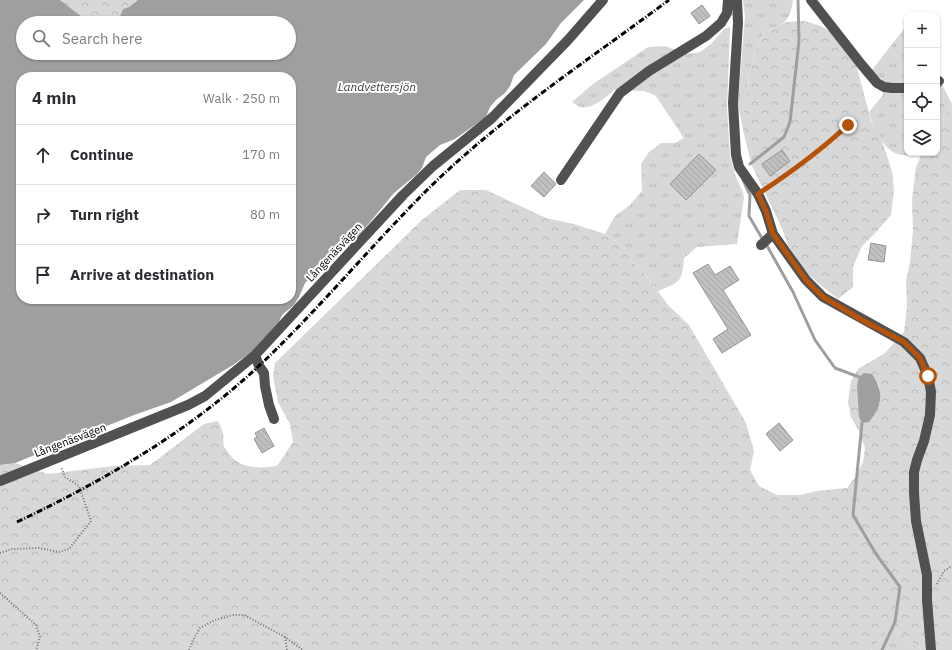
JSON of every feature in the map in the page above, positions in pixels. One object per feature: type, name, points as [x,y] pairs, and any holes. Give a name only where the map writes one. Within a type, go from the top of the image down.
[{"type":"street","name":"Långenäsvägen","points":[[0,481],[188,405],[205,396],[255,355],[403,195],[433,166],[492,118],[568,40],[603,0]]},
{"type":"street","points":[[562,180],[620,93],[649,71],[706,36],[721,23],[727,13],[728,0]]},
{"type":"street","points":[[737,0],[738,23],[733,103],[736,155],[739,167],[758,194],[766,211],[767,240],[823,297],[904,342],[920,358],[928,376],[931,392],[930,415],[924,442],[914,472],[914,493],[916,521],[927,575],[927,600],[931,650]]},
{"type":"street","points":[[811,0],[877,83],[892,88],[904,88]]},
{"type":"street","points":[[255,355],[259,366],[264,373],[269,406],[274,419]]},
{"type":"path","points":[[758,194],[789,174],[822,149],[848,125]]},
{"type":"path","points":[[0,553],[12,549],[39,548],[59,552],[69,549],[91,521],[79,486],[65,477],[57,457]]},
{"type":"path","points":[[927,600],[944,570],[952,566]]},
{"type":"path","points":[[0,593],[36,625],[40,637],[36,650]]},
{"type":"path","points":[[189,650],[200,628],[215,620],[233,615],[244,615],[285,637],[303,650]]},
{"type":"path","points":[[285,637],[287,650]]},
{"type":"green space","points":[[60,0],[138,0],[129,7],[123,9],[120,16],[81,16]]},
{"type":"green space","points":[[743,0],[793,0],[790,14],[784,22],[763,33],[750,69],[743,130],[738,103],[745,16]]},
{"type":"green space","points":[[804,21],[821,26],[832,33],[856,64],[871,121],[882,141],[892,171],[894,190],[891,215],[862,246],[853,267],[853,287],[838,299],[806,273],[788,245],[781,226],[752,166],[743,130],[750,69],[763,33],[786,22]]},
{"type":"green space","points":[[730,27],[727,108],[730,155],[735,175],[743,192],[744,198],[737,244],[697,247],[684,258],[681,277],[671,286],[658,291],[647,276],[631,260],[623,247],[605,234],[615,216],[630,205],[642,191],[641,164],[649,152],[661,143],[675,143],[684,138],[655,95],[644,91],[614,90],[589,107],[580,107],[572,102],[593,84],[648,47],[665,46],[687,54],[700,52],[711,44],[724,29]]},
{"type":"green space","points":[[904,29],[904,155],[897,154],[886,146],[872,123],[869,112],[883,95],[883,81],[872,70]]},
{"type":"green space","points":[[940,81],[952,104],[940,122]]},
{"type":"green space","points":[[952,104],[952,650],[921,650],[892,626],[871,650],[0,650],[0,465],[15,463],[48,474],[113,466],[150,465],[204,424],[218,421],[222,428],[224,446],[235,460],[241,464],[254,467],[277,466],[293,442],[290,424],[278,402],[273,376],[275,363],[422,220],[460,190],[486,190],[546,218],[574,224],[605,234],[623,247],[631,260],[647,276],[668,305],[689,325],[746,423],[754,451],[750,470],[759,486],[777,495],[800,495],[817,491],[847,488],[856,476],[863,462],[865,448],[859,431],[851,417],[848,402],[851,381],[858,369],[885,353],[904,332],[907,308],[906,281],[910,262],[913,231],[912,200],[916,167],[921,156],[940,156],[940,122]],"holes":[[[857,385],[879,385],[880,404],[858,396]]]},
{"type":"green space","points":[[892,626],[921,650],[871,650]]},
{"type":"water","name":"Landvettersjön","points":[[0,0],[60,0],[81,16],[16,16],[16,60],[296,60],[296,16],[120,16],[123,9],[129,7],[138,0],[584,0],[561,23],[546,44],[514,75],[510,86],[505,93],[490,107],[486,117],[455,139],[440,145],[426,157],[422,168],[416,175],[394,193],[356,239],[342,249],[305,283],[296,302],[296,72],[16,72],[16,304],[295,304],[282,315],[279,322],[250,353],[233,365],[171,402],[134,415],[15,463],[0,465]]},
{"type":"water","points":[[864,373],[872,374],[879,387],[880,398],[874,416],[869,422],[862,423],[859,417],[857,385],[859,377]]},
{"type":"building","points":[[702,5],[710,16],[699,24],[691,13]]},
{"type":"building","points":[[782,150],[790,161],[770,176],[762,164]]},
{"type":"building","points":[[699,154],[716,170],[686,200],[670,184]]},
{"type":"building","points":[[544,172],[556,184],[544,197],[531,186]]},
{"type":"building","points":[[871,243],[886,246],[884,262],[868,260]]},
{"type":"building","points":[[708,264],[715,275],[730,266],[739,280],[723,290],[751,335],[722,353],[713,339],[728,329],[693,273]]},
{"type":"building","points":[[779,423],[793,440],[780,451],[766,434]]},
{"type":"building","points":[[264,428],[274,446],[262,453],[254,439],[257,437],[255,433]]},
{"type":"waterway","points":[[750,164],[784,137],[790,122],[799,41],[798,0]]},
{"type":"waterway","points":[[743,180],[750,195],[749,216],[763,240]]},
{"type":"waterway","points":[[766,244],[793,292],[815,340],[835,368],[859,377]]},
{"type":"waterway","points":[[862,423],[853,515],[876,554],[900,587],[895,622],[882,650]]},
{"type":"railway","points":[[17,522],[82,489],[145,452],[176,432],[234,388],[282,343],[427,190],[455,164],[514,114],[669,0]]},
{"type":"route","points":[[848,125],[822,149],[789,174],[758,194],[766,211],[773,234],[806,280],[823,297],[904,342],[920,358],[928,376]]}]
